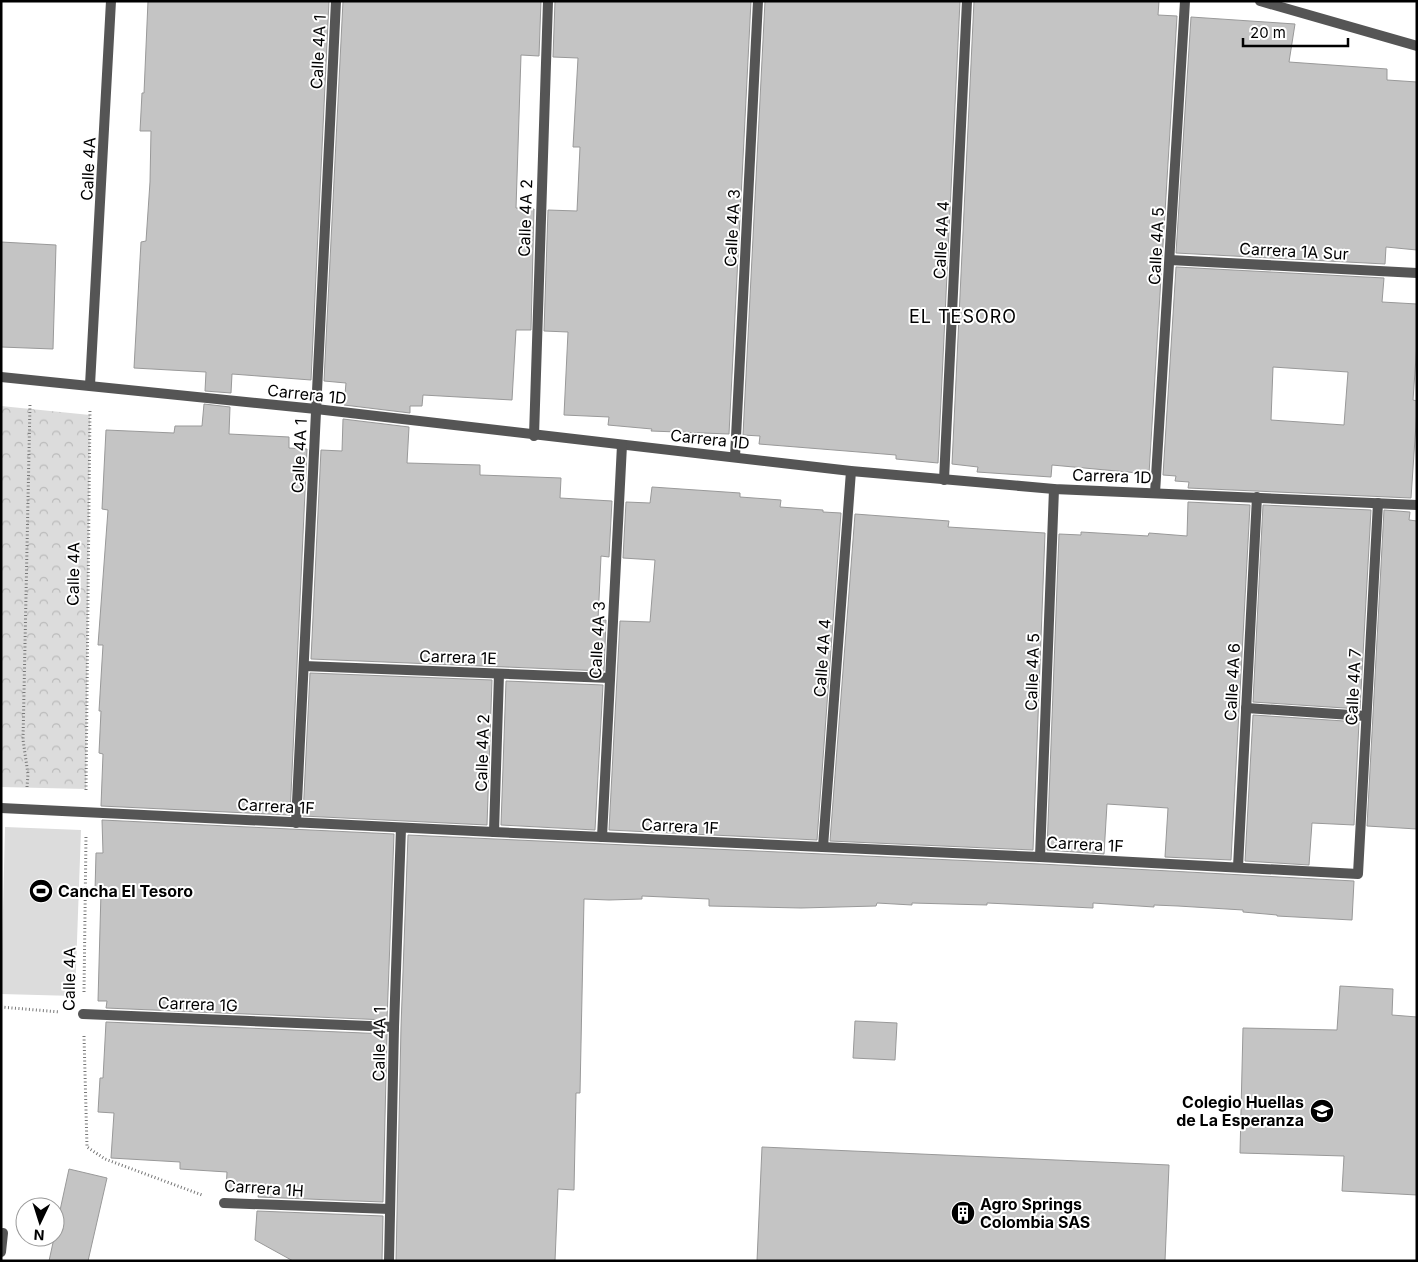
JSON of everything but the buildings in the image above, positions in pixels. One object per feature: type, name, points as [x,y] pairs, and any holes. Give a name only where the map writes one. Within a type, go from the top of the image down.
[{"type":"street","name":"Calle 4A","points":[[90,386],[111,1]]},
{"type":"street","name":"Calle 4A 1","points":[[296,823],[336,1]]},
{"type":"street","name":"Calle 4A 2","points":[[534,436],[548,1]]},
{"type":"street","name":"Calle 4A 3","points":[[735,457],[758,1]]},
{"type":"street","name":"Calle 4A 4","points":[[944,480],[967,1]]},
{"type":"street","name":"Calle 4A 5","points":[[1155,493],[1185,1]]},
{"type":"street","points":[[1260,1],[1417,46]]},
{"type":"street","name":"Carrera 1A Sur","points":[[1170,260],[1417,273]]},
{"type":"street","name":"Carrera 1D","points":[[1,377],[944,480],[1054,489],[1417,505]]},
{"type":"street","name":"Calle 4A 3","points":[[602,837],[622,445]]},
{"type":"street","name":"Calle 4A 4","points":[[823,847],[851,471]]},
{"type":"street","name":"Calle 4A 5","points":[[1040,856],[1054,489]]},
{"type":"street","name":"Calle 4A 6","points":[[1238,868],[1257,497]]},
{"type":"street","name":"Calle 4A 7","points":[[1358,874],[1378,503]]},
{"type":"street","name":"Carrera 1E","points":[[304,666],[610,678]]},
{"type":"street","name":"Calle 4A 2","points":[[494,832],[499,674]]},
{"type":"street","points":[[1246,708],[1366,716]]},
{"type":"street","name":"Carrera 1F","points":[[1,808],[401,828],[1040,856],[1358,874]]},
{"type":"street","name":"Calle 4A 1","points":[[389,1261],[401,828]]},
{"type":"street","name":"Carrera 1G","points":[[83,1014],[394,1027]]},
{"type":"street","name":"Carrera 1H","points":[[224,1203],[390,1209]]},
{"type":"street","points":[[1,1252],[3,1233]]},
{"type":"path","points":[[25,810],[28,774],[23,740],[30,381]]},
{"type":"path","name":"Calle 4A","points":[[87,1147],[83,1014],[90,386]]},
{"type":"path","points":[[1,1007],[83,1014]]},
{"type":"path","name":"Carrera 1H","points":[[87,1147],[105,1159],[224,1203]]},
{"type":"green space","points":[[1,406],[90,415],[86,789],[1,787]]},
{"type":"green space","name":"Cancha El Tesoro","points":[[5,827],[81,830],[75,996],[1,994]]},
{"type":"place","name":"Cancha El Tesoro","points":[[41,891]]},
{"type":"place","name":"Colegio Huellas de La Esperanza","points":[[1322,1111]]},
{"type":"place","name":"Agro Springs Colombia SAS","points":[[963,1213]]},
{"type":"district","name":"EL TESORO","points":[[963,316]]}]
